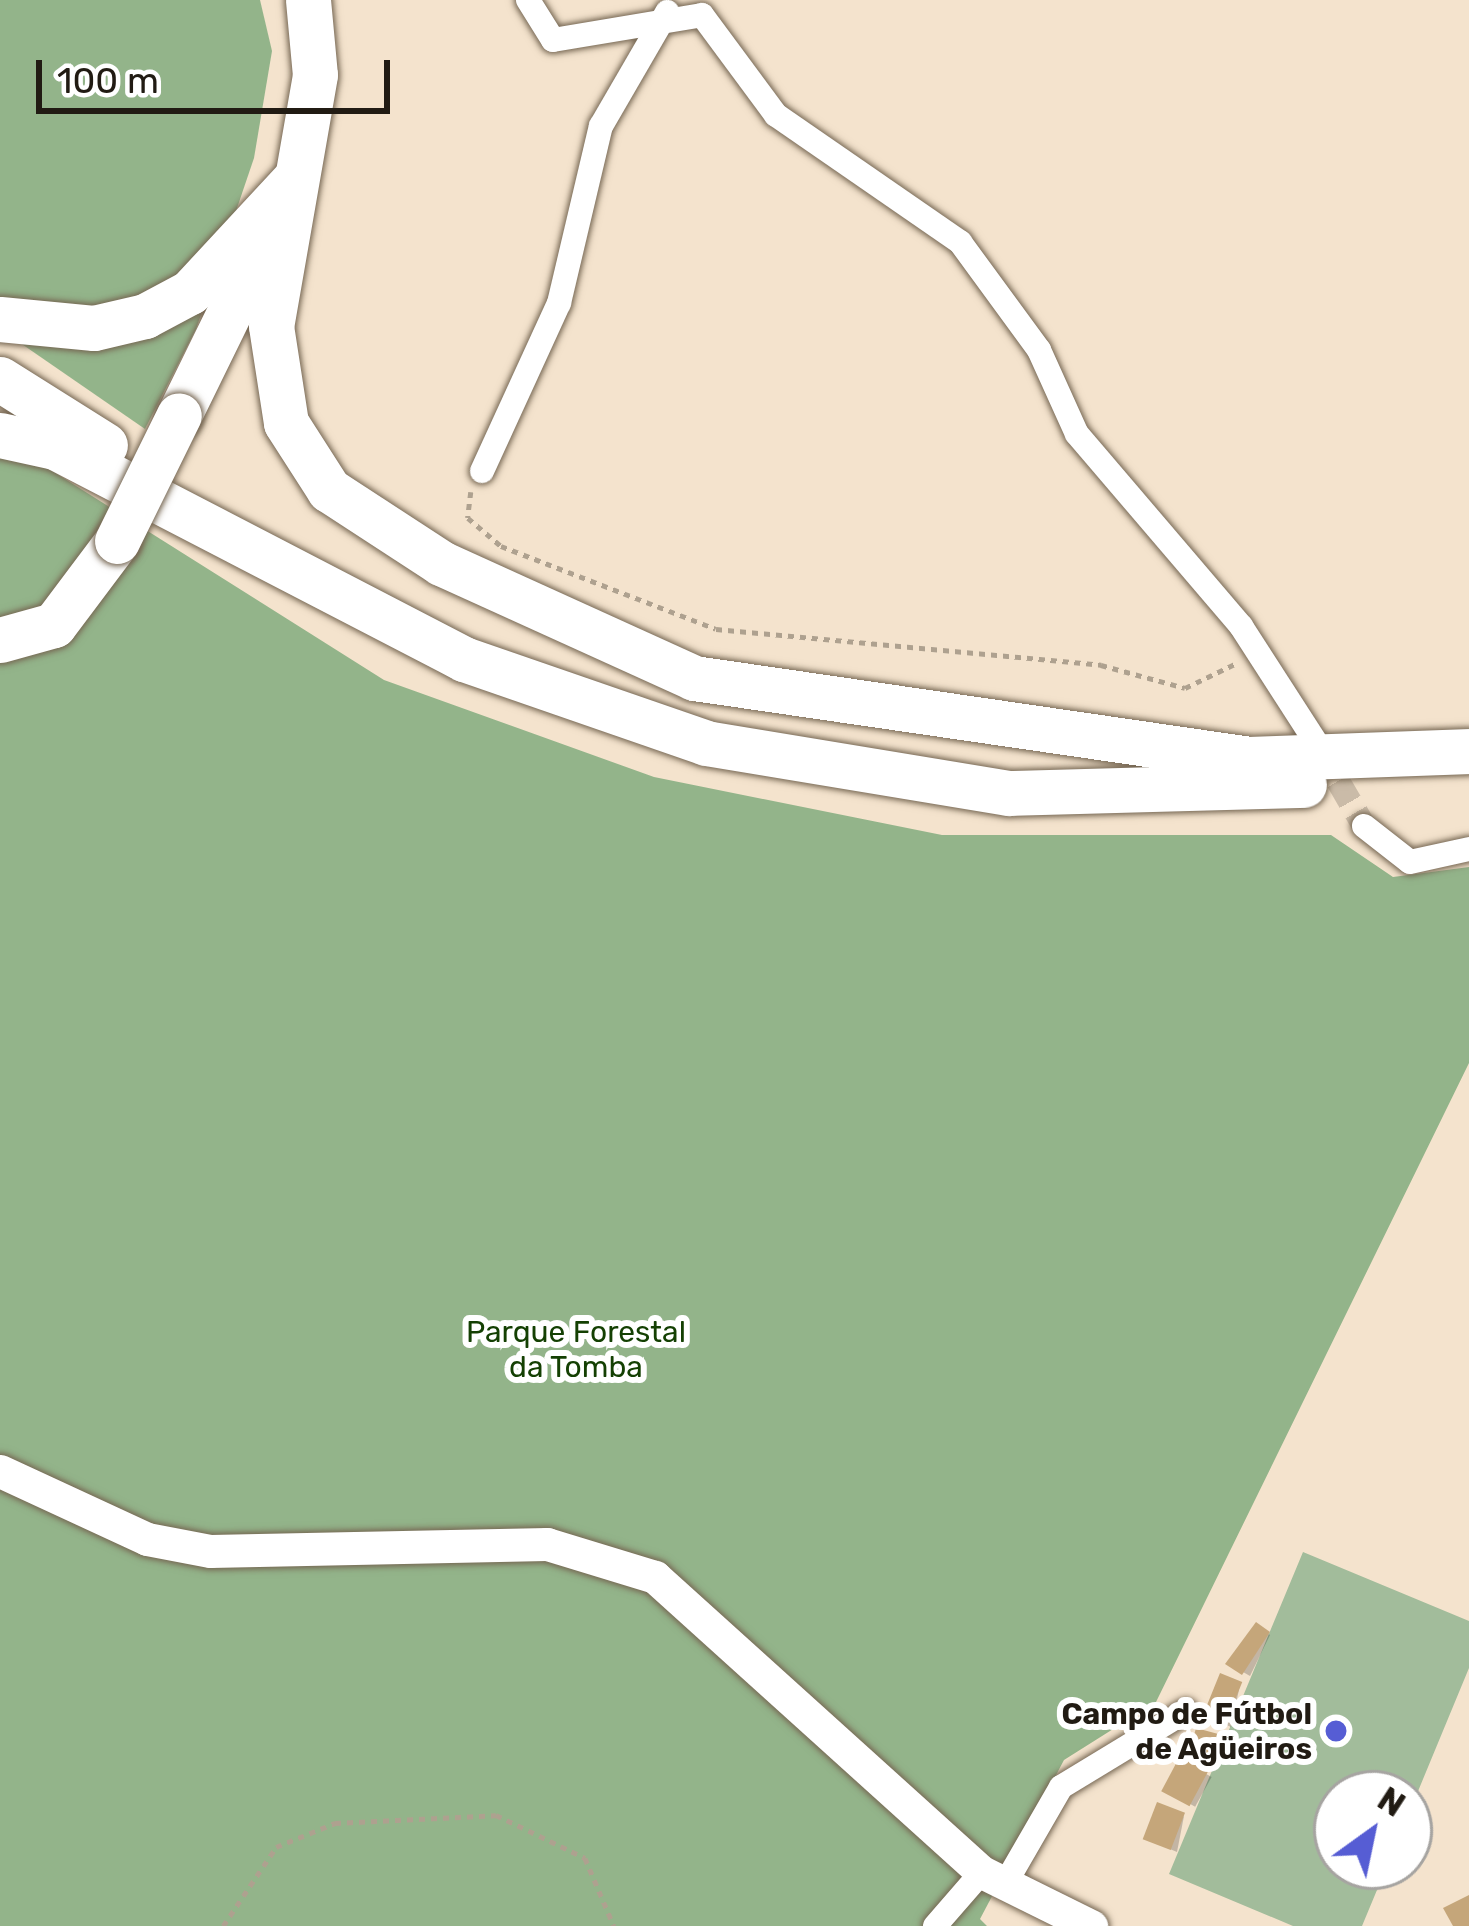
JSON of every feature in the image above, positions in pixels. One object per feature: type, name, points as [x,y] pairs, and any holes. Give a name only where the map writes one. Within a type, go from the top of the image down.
[{"type":"highway","points":[[308,0],[315,75],[271,326],[286,422],[328,490],[441,563],[694,678],[1266,761],[1469,751]]},
{"type":"highway","points":[[0,319],[94,328],[145,316],[208,276],[293,180]]},
{"type":"highway","points":[[0,640],[54,625],[117,541],[293,180]]},
{"type":"highway","points":[[0,379],[365,611]]},
{"type":"highway","points":[[0,435],[56,447],[365,611],[596,709],[838,772],[1170,796],[1469,772]]},
{"type":"street","points":[[528,0],[553,40],[669,9],[716,24],[776,115],[960,242],[1039,350],[1077,434],[1255,648],[1315,741]]},
{"type":"street","points":[[482,471],[560,303],[601,126],[669,9]]},
{"type":"street","points":[[1364,826],[1410,862],[1469,849]]},
{"type":"street","points":[[0,1471],[147,1539],[210,1551],[547,1544],[656,1577],[994,1878],[1091,1926]]},
{"type":"street","points":[[935,1926],[994,1878],[1060,1787],[1186,1711]]},
{"type":"path","points":[[482,471],[466,506],[479,532],[682,621],[1101,665],[1185,688],[1255,648]]},
{"type":"path","points":[[223,1926],[276,1847],[335,1823],[496,1815],[585,1858],[614,1926]]},
{"type":"green space","points":[[0,0],[260,0],[272,51],[254,158],[196,329],[145,429],[0,329]]},
{"type":"green space","name":"Parque Forestal da Tomba","points":[[0,438],[384,680],[654,777],[942,835],[1331,835],[1393,877],[1469,867],[1469,1063],[1156,1702],[1064,1760],[980,1919],[987,1926],[0,1926]]},
{"type":"green space","name":"Campo de Fútbol de Agüeiros","points":[[1303,1552],[1469,1621],[1469,1668],[1427,1770],[1313,1770],[1313,1890],[1377,1890],[1362,1926],[1293,1926],[1169,1874]]},
{"type":"building","points":[[1256,1622],[1270,1632],[1242,1675],[1225,1664]]},
{"type":"building","points":[[1220,1673],[1242,1682],[1224,1726],[1202,1718]]},
{"type":"building","points":[[1196,1728],[1219,1734],[1212,1761],[1189,1755]]},
{"type":"building","points":[[1180,1756],[1208,1771],[1189,1806],[1161,1791]]},
{"type":"building","points":[[1157,1802],[1185,1813],[1171,1850],[1143,1839]]},
{"type":"building","points":[[1469,1895],[1469,1926],[1453,1926],[1443,1908]]},
{"type":"tunnel","points":[[1320,750],[1364,826]]},
{"type":"place","name":"Campo de Fútbol de Agüeiros","points":[[1336,1731]]}]
